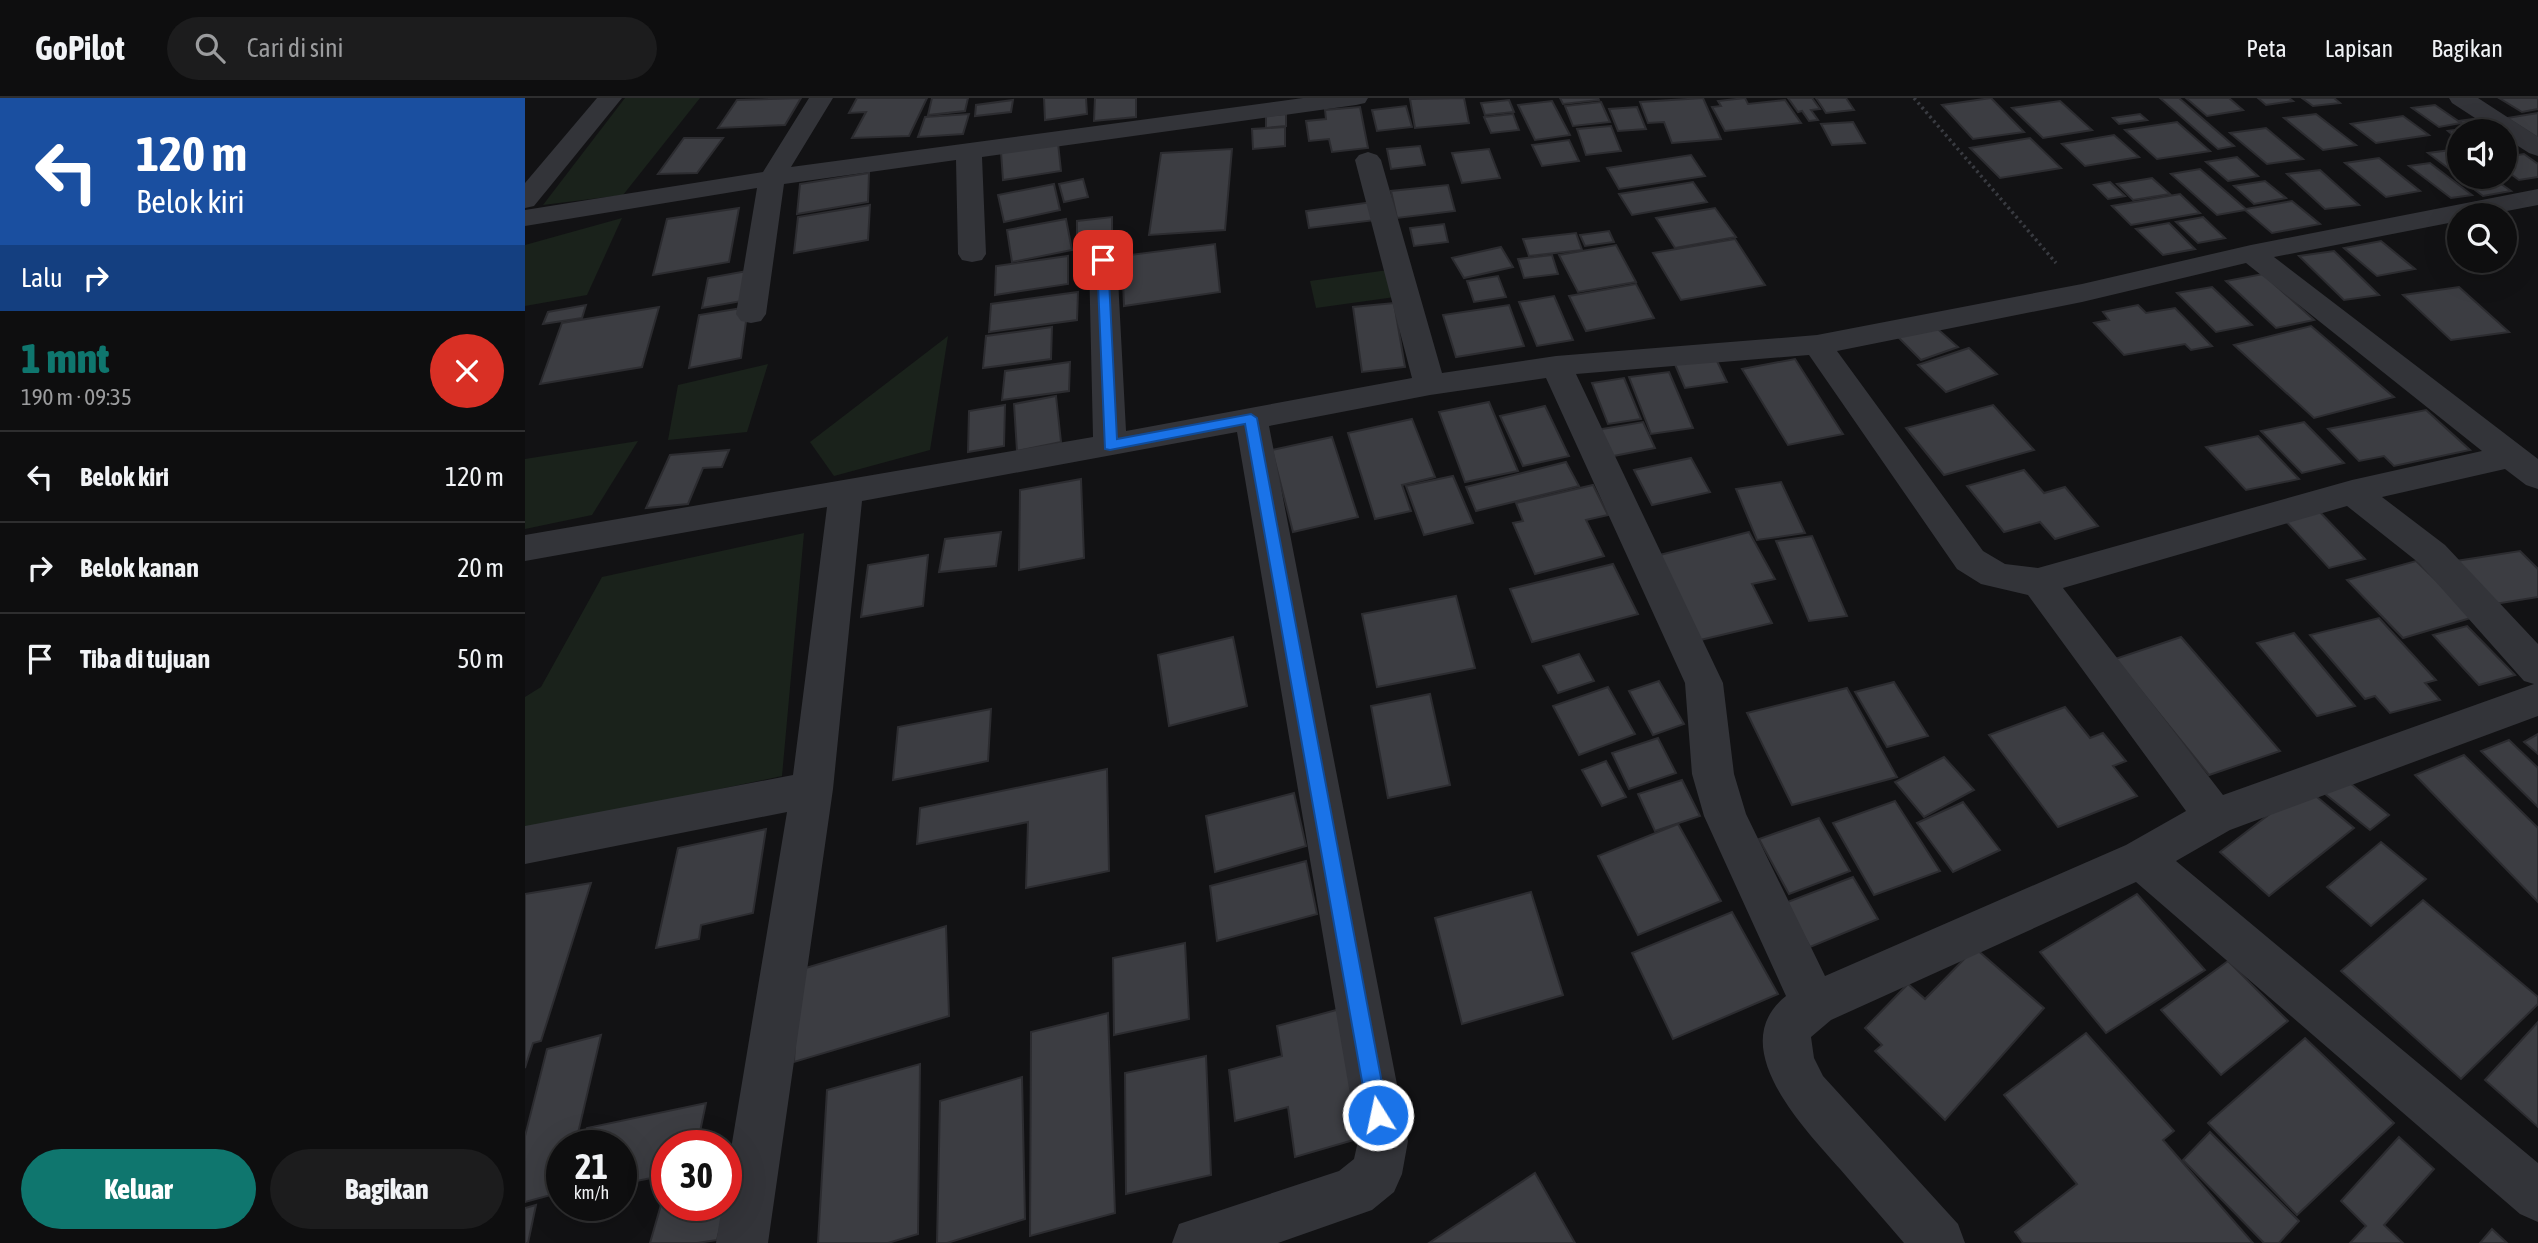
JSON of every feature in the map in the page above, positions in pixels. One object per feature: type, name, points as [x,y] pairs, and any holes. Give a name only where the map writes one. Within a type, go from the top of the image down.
[{"type":"street","points":[[525,200],[610,98]]},
{"type":"street","points":[[751,314],[772,178],[821,98]]},
{"type":"street","points":[[525,218],[772,178],[1356,98]]},
{"type":"street","points":[[2461,98],[2538,148]]},
{"type":"street","points":[[969,153],[972,254]]},
{"type":"street","points":[[1368,160],[1430,385]]},
{"type":"street","points":[[525,548],[1110,445],[1430,385],[1556,366],[1817,345],[2082,293],[2251,253],[2538,197]]},
{"type":"street","points":[[2251,253],[2538,477]]},
{"type":"street","points":[[1103,260],[1110,445]]},
{"type":"street","points":[[1817,345],[1970,560],[1986,573],[2002,579],[2038,582],[2352,492],[2509,456]]},
{"type":"street","points":[[1556,366],[1704,683],[1716,791],[1725,816],[1814,1004]]},
{"type":"street","points":[[1198,1243],[1354,1192],[1376,1174],[1383,1141],[1251,418]]},
{"type":"street","points":[[742,1243],[812,789],[846,490]]},
{"type":"street","points":[[2352,492],[2432,554],[2538,670]]},
{"type":"street","points":[[2038,582],[2215,817]]},
{"type":"street","points":[[1939,1243],[1806,1093],[1792,1066],[1785,1040],[1788,1025],[1814,1004],[2141,859],[2215,817],[2538,699]]},
{"type":"street","points":[[525,845],[812,789]]},
{"type":"street","points":[[2141,859],[2538,1196]]},
{"type":"path","points":[[1914,98],[2082,293]]},
{"type":"shaded area","points":[[625,98],[700,98],[623,195],[543,205]]},
{"type":"shaded area","points":[[622,218],[587,295],[525,306],[525,245]]},
{"type":"shaded area","points":[[1388,270],[1395,297],[1316,308],[1310,281]]},
{"type":"shaded area","points":[[948,336],[930,450],[834,476],[810,442]]},
{"type":"shaded area","points":[[768,364],[747,432],[668,440],[678,385]]},
{"type":"shaded area","points":[[638,441],[592,515],[525,529],[525,459]]},
{"type":"shaded area","points":[[804,533],[782,776],[525,830],[525,697],[541,687],[602,577]]},
{"type":"building","points":[[801,98],[785,125],[718,128],[737,100]]},
{"type":"building","points":[[857,98],[927,98],[909,136],[852,138],[866,112],[849,113]]},
{"type":"building","points":[[932,98],[968,98],[965,111],[928,115]]},
{"type":"building","points":[[1044,98],[1086,98],[1087,114],[1045,120]]},
{"type":"building","points":[[1095,98],[1136,98],[1136,117],[1094,121]]},
{"type":"building","points":[[1464,98],[1469,123],[1415,128],[1410,99]]},
{"type":"building","points":[[1560,98],[1598,98],[1599,100],[1563,104]]},
{"type":"building","points":[[1703,98],[1721,139],[1672,143],[1664,122],[1648,123],[1640,102]]},
{"type":"building","points":[[1745,98],[1748,104],[1785,100],[1801,123],[1725,131],[1712,107],[1721,106],[1718,101]]},
{"type":"building","points":[[1788,98],[1812,98],[1820,109],[1811,110],[1818,120],[1809,121]]},
{"type":"building","points":[[1816,98],[1846,98],[1854,110],[1826,113]]},
{"type":"building","points":[[1991,98],[2024,132],[1973,139],[1942,105]]},
{"type":"building","points":[[2160,98],[2179,98],[2234,146],[2218,149]]},
{"type":"building","points":[[2186,98],[2229,98],[2243,110],[2207,116]]},
{"type":"building","points":[[2258,98],[2289,98],[2293,101],[2266,105]]},
{"type":"building","points":[[2302,98],[2334,98],[2340,103],[2313,106]]},
{"type":"building","points":[[2499,98],[2538,98],[2538,109],[2522,112]]},
{"type":"building","points":[[1013,100],[1011,112],[975,116],[976,105]]},
{"type":"building","points":[[1509,100],[1514,112],[1485,115],[1481,103]]},
{"type":"building","points":[[1552,101],[1570,135],[1535,140],[1518,105]]},
{"type":"building","points":[[2060,101],[2092,130],[2043,138],[2012,108]]},
{"type":"building","points":[[1601,102],[1610,122],[1573,126],[1565,106]]},
{"type":"building","points":[[2435,105],[2455,119],[2447,119],[2447,126],[2439,127],[2412,108]]},
{"type":"building","points":[[1406,106],[1412,127],[1377,131],[1372,110]]},
{"type":"building","points":[[1360,107],[1368,148],[1332,152],[1329,139],[1309,141],[1306,121],[1326,119],[1325,110]]},
{"type":"building","points":[[1637,107],[1646,129],[1618,131],[1609,109]]},
{"type":"building","points":[[2538,113],[2538,138],[2517,124],[2517,119],[2507,118]]},
{"type":"building","points":[[969,114],[963,134],[918,137],[925,117]]},
{"type":"building","points":[[1286,114],[1286,126],[1266,128],[1266,116]]},
{"type":"building","points":[[1513,114],[1519,130],[1491,133],[1484,117]]},
{"type":"building","points":[[2140,114],[2147,120],[2119,124],[2113,118]]},
{"type":"building","points":[[2316,114],[2356,145],[2323,150],[2284,118]]},
{"type":"building","points":[[2403,116],[2429,135],[2376,143],[2351,124]]},
{"type":"building","points":[[1853,122],[1865,143],[1832,145],[1821,124]]},
{"type":"building","points":[[2177,122],[2210,151],[2157,159],[2125,130]]},
{"type":"building","points":[[1611,126],[1621,151],[1586,155],[1577,129]]},
{"type":"building","points":[[1285,127],[1285,146],[1253,149],[1252,129]]},
{"type":"building","points":[[2266,128],[2303,159],[2267,164],[2230,133]]},
{"type":"building","points":[[2114,135],[2139,157],[2085,166],[2062,144]]},
{"type":"building","points":[[684,138],[723,138],[697,173],[658,174]]},
{"type":"building","points":[[2030,138],[2061,168],[2000,178],[1970,148]]},
{"type":"building","points":[[1569,140],[1579,161],[1542,166],[1532,145]]},
{"type":"building","points":[[1058,143],[1061,171],[1003,180],[1001,152]]},
{"type":"building","points":[[1420,146],[1425,165],[1391,169],[1387,149]]},
{"type":"building","points":[[1232,149],[1225,230],[1149,235],[1161,153]]},
{"type":"building","points":[[1489,149],[1500,178],[1462,183],[1452,153]]},
{"type":"building","points":[[2447,151],[2447,167],[2428,153]]},
{"type":"building","points":[[2524,154],[2538,164],[2538,177],[2517,179],[2517,155]]},
{"type":"building","points":[[1691,155],[1705,176],[1619,189],[1607,168]]},
{"type":"building","points":[[2237,157],[2258,176],[2228,181],[2206,162]]},
{"type":"building","points":[[2379,158],[2420,191],[2386,197],[2345,163]]},
{"type":"building","points":[[2430,163],[2447,176],[2447,189],[2464,189],[2472,195],[2451,198],[2409,166]]},
{"type":"building","points":[[2200,169],[2246,209],[2292,201],[2320,224],[2272,233],[2245,210],[2217,215],[2171,174]]},
{"type":"building","points":[[2320,170],[2359,205],[2325,209],[2287,174]]},
{"type":"building","points":[[869,173],[868,202],[797,214],[800,184]]},
{"type":"building","points":[[2152,178],[2170,194],[2133,200],[2117,184]]},
{"type":"building","points":[[1083,179],[1088,197],[1064,202],[1059,184]]},
{"type":"building","points":[[2265,181],[2286,198],[2254,204],[2234,186]]},
{"type":"building","points":[[1693,182],[1707,202],[1632,215],[1619,194]]},
{"type":"building","points":[[2110,182],[2125,196],[2108,199],[2094,185]]},
{"type":"building","points":[[1054,184],[1060,210],[1004,222],[998,195]]},
{"type":"building","points":[[1448,185],[1455,211],[1397,218],[1391,191]]},
{"type":"building","points":[[2474,189],[2511,191],[2483,196]]},
{"type":"building","points":[[2180,194],[2200,213],[2131,225],[2112,206]]},
{"type":"building","points":[[1372,202],[1376,220],[1309,228],[1306,211]]},
{"type":"building","points":[[870,205],[868,240],[794,253],[798,217]]},
{"type":"building","points":[[739,208],[729,262],[653,275],[667,219]]},
{"type":"building","points":[[1715,208],[1736,237],[1675,248],[1656,218]]},
{"type":"building","points":[[1112,217],[1112,247],[1077,251],[1077,221]]},
{"type":"building","points":[[2203,217],[2225,238],[2198,243],[2176,222]]},
{"type":"building","points":[[1066,219],[1072,250],[1012,262],[1007,230]]},
{"type":"building","points":[[2169,223],[2195,249],[2163,255],[2136,229]]},
{"type":"building","points":[[1444,224],[1448,242],[1414,246],[1410,228]]},
{"type":"building","points":[[1609,231],[1614,242],[1585,246],[1580,235]]},
{"type":"building","points":[[1576,233],[1582,250],[1529,256],[1523,239]]},
{"type":"building","points":[[1735,239],[1765,285],[1681,300],[1653,253]]},
{"type":"building","points":[[2381,241],[2415,269],[2377,276],[2344,248]]},
{"type":"building","points":[[1215,244],[1220,292],[1124,306],[1122,256]]},
{"type":"building","points":[[1616,245],[1636,282],[1578,292],[1559,255]]},
{"type":"building","points":[[1501,247],[1513,267],[1464,278],[1452,258]]},
{"type":"building","points":[[2334,251],[2379,295],[2344,300],[2299,256]]},
{"type":"building","points":[[1552,255],[1558,274],[1524,278],[1518,259]]},
{"type":"building","points":[[1068,256],[1068,284],[995,295],[996,266]]},
{"type":"building","points":[[747,271],[742,301],[702,308],[708,278]]},
{"type":"building","points":[[2263,274],[2314,320],[2276,328],[2226,281]]},
{"type":"building","points":[[1498,276],[1506,297],[1474,302],[1467,281]]},
{"type":"building","points":[[1636,284],[1654,318],[1586,331],[1569,296]]},
{"type":"building","points":[[2212,287],[2252,325],[2216,332],[2177,293]]},
{"type":"building","points":[[2459,287],[2509,332],[2451,340],[2403,295]]},
{"type":"building","points":[[1078,292],[1077,320],[989,332],[991,304]]},
{"type":"building","points":[[1554,296],[1573,340],[1537,346],[1519,302]]},
{"type":"building","points":[[1394,303],[1405,367],[1362,372],[1353,307]]},
{"type":"building","points":[[586,305],[582,318],[543,324],[548,312]]},
{"type":"building","points":[[1509,305],[1524,346],[1456,357],[1443,315]]},
{"type":"building","points":[[2138,305],[2146,313],[2175,308],[2212,346],[2191,350],[2185,344],[2124,355],[2094,323],[2109,320],[2103,312]]},
{"type":"building","points":[[659,307],[642,367],[540,384],[562,323]]},
{"type":"building","points":[[748,307],[741,358],[689,368],[699,315]]},
{"type":"building","points":[[1932,324],[1958,347],[1921,360],[1897,336]]},
{"type":"building","points":[[2311,326],[2394,397],[2314,418],[2234,345]]},
{"type":"building","points":[[1052,327],[1051,359],[983,368],[986,336]]},
{"type":"building","points":[[1969,348],[1997,374],[1946,392],[1918,365]]},
{"type":"building","points":[[1715,357],[1727,382],[1685,388],[1674,362]]},
{"type":"building","points":[[1795,359],[1843,434],[1788,445],[1742,369]]},
{"type":"building","points":[[1070,362],[1069,391],[1002,400],[1005,371]]},
{"type":"building","points":[[1669,372],[1693,428],[1651,434],[1629,377]]},
{"type":"building","points":[[1624,378],[1641,419],[1608,424],[1592,383]]},
{"type":"building","points":[[1056,396],[1061,442],[1017,451],[1014,404]]},
{"type":"building","points":[[1489,402],[1518,471],[1465,482],[1439,412]]},
{"type":"building","points":[[1005,405],[1004,446],[968,452],[969,411]]},
{"type":"building","points":[[1993,405],[2034,450],[1944,475],[1906,428]]},
{"type":"building","points":[[1545,406],[1569,456],[1523,466],[1500,416]]},
{"type":"building","points":[[2426,410],[2470,450],[2394,466],[2384,456],[2359,461],[2328,429]]},
{"type":"building","points":[[1412,419],[1435,477],[1402,485],[1411,511],[1375,519],[1348,433]]},
{"type":"building","points":[[1643,422],[1655,448],[1608,457],[1596,430]]},
{"type":"building","points":[[2304,422],[2344,463],[2302,473],[2261,431]]},
{"type":"building","points":[[2258,436],[2299,479],[2246,490],[2206,447]]},
{"type":"building","points":[[1332,437],[1358,517],[1293,532],[1272,450]]},
{"type":"building","points":[[729,450],[722,467],[703,468],[688,504],[646,508],[670,455]]},
{"type":"building","points":[[1691,458],[1710,492],[1652,505],[1634,470]]},
{"type":"building","points":[[1566,462],[1579,486],[1476,511],[1466,487]]},
{"type":"building","points":[[2024,470],[2044,493],[2065,487],[2098,526],[2055,539],[2040,522],[2004,532],[1967,486]]},
{"type":"building","points":[[1453,476],[1473,523],[1424,535],[1406,486]]},
{"type":"building","points":[[1081,479],[1084,558],[1019,570],[1020,490]]},
{"type":"building","points":[[1781,482],[1805,533],[1757,540],[1736,489]]},
{"type":"building","points":[[1593,485],[1608,515],[1586,520],[1604,556],[1535,574],[1513,523],[1523,521],[1516,503]]},
{"type":"building","points":[[2317,509],[2365,559],[2329,568],[2282,517]]},
{"type":"building","points":[[1001,532],[996,566],[939,572],[945,539]]},
{"type":"building","points":[[1749,532],[1775,579],[1752,584],[1772,623],[1696,641],[1656,556]]},
{"type":"building","points":[[1812,536],[1847,616],[1809,621],[1776,541]]},
{"type":"building","points":[[2520,551],[2538,569],[2538,597],[2495,604],[2456,561]]},
{"type":"building","points":[[928,555],[923,606],[861,617],[868,565]]},
{"type":"building","points":[[2416,561],[2474,617],[2403,638],[2347,580]]},
{"type":"building","points":[[1613,564],[1638,614],[1532,642],[1510,589]]},
{"type":"building","points":[[1456,596],[1475,668],[1377,687],[1362,614]]},
{"type":"building","points":[[2379,618],[2436,680],[2425,683],[2440,700],[2390,713],[2375,696],[2365,699],[2310,635]]},
{"type":"building","points":[[2467,626],[2515,675],[2479,685],[2433,635]]},
{"type":"building","points":[[2294,633],[2355,706],[2317,716],[2257,643]]},
{"type":"building","points":[[1233,637],[1247,706],[1169,726],[1158,655]]},
{"type":"building","points":[[2181,637],[2280,751],[2209,775],[2115,659]]},
{"type":"building","points":[[1579,654],[1594,681],[1558,693],[1543,666]]},
{"type":"building","points":[[1659,681],[1684,724],[1653,735],[1629,691]]},
{"type":"building","points":[[1894,682],[1928,736],[1887,747],[1855,692]]},
{"type":"building","points":[[1608,687],[1635,734],[1579,755],[1553,706]]},
{"type":"building","points":[[1847,688],[1897,777],[1792,805],[1747,713]]},
{"type":"building","points":[[1430,694],[1450,785],[1388,798],[1371,706]]},
{"type":"building","points":[[2065,707],[2090,738],[2103,733],[2126,761],[2113,766],[2137,796],[2058,827],[1989,735]]},
{"type":"building","points":[[991,709],[988,761],[893,780],[898,727]]},
{"type":"building","points":[[2538,734],[2538,754],[2524,742]]},
{"type":"building","points":[[1658,738],[1676,773],[1629,789],[1612,753]]},
{"type":"building","points":[[2509,740],[2538,768],[2538,807],[2481,751]]},
{"type":"building","points":[[2464,755],[2538,828],[2538,902],[2415,775]]},
{"type":"building","points":[[1944,757],[1974,790],[1924,817],[1895,782]]},
{"type":"building","points":[[1606,761],[1626,797],[1602,806],[1582,770]]},
{"type":"building","points":[[1107,769],[1109,871],[1026,888],[1028,822],[917,844],[920,808]]},
{"type":"building","points":[[2339,774],[2389,815],[2370,830],[2319,789]]},
{"type":"building","points":[[1682,780],[1700,816],[1655,831],[1638,794]]},
{"type":"building","points":[[2305,787],[2354,828],[2269,896],[2220,852]]},
{"type":"building","points":[[1294,793],[1306,846],[1215,872],[1206,816]]},
{"type":"building","points":[[1895,801],[1940,871],[1874,895],[1833,823]]},
{"type":"building","points":[[1963,802],[2000,850],[1953,872],[1917,823]]},
{"type":"building","points":[[1819,818],[1850,871],[1789,894],[1759,839]]},
{"type":"building","points":[[1678,824],[1721,901],[1638,935],[1598,856]]},
{"type":"building","points":[[766,829],[753,913],[701,925],[699,939],[656,948],[678,848]]},
{"type":"building","points":[[2381,842],[2426,879],[2371,926],[2327,887]]},
{"type":"building","points":[[1306,861],[1317,914],[1217,941],[1210,886]]},
{"type":"building","points":[[1853,877],[1878,919],[1810,947],[1785,903]]},
{"type":"building","points":[[591,883],[541,1041],[533,1043],[525,1068],[525,894]]},
{"type":"building","points":[[1531,892],[1563,995],[1462,1024],[1435,918]]},
{"type":"building","points":[[2137,894],[2205,970],[2106,1033],[2040,952]]},
{"type":"building","points":[[2423,900],[2538,997],[2538,1004],[2461,1079],[2341,971]]},
{"type":"building","points":[[1732,912],[1778,994],[1673,1039],[1632,953]]},
{"type":"building","points":[[946,926],[949,1016],[794,1062],[799,970]]},
{"type":"building","points":[[1185,943],[1189,1019],[1114,1035],[1113,958]]},
{"type":"building","points":[[1975,948],[2044,1008],[1945,1120],[1875,1051],[1882,1045],[1865,1028],[1908,984],[1925,999]]},
{"type":"building","points":[[2228,961],[2288,1021],[2221,1075],[2161,1010]]},
{"type":"building","points":[[1340,1009],[1364,1137],[1295,1157],[1288,1107],[1235,1121],[1229,1070],[1282,1056],[1277,1026]]},
{"type":"building","points":[[1108,1013],[1115,1213],[1030,1236],[1031,1032]]},
{"type":"building","points":[[2538,1022],[2538,1127],[2485,1080]]},
{"type":"building","points":[[2086,1033],[2174,1131],[2163,1140],[2253,1243],[2023,1243],[2015,1232],[2077,1184],[2004,1095]]},
{"type":"building","points":[[601,1035],[579,1130],[546,1130],[546,1196],[525,1202],[525,1136],[547,1049]]},
{"type":"building","points":[[2305,1038],[2394,1123],[2297,1215],[2208,1123]]},
{"type":"building","points":[[1206,1056],[1211,1175],[1126,1194],[1125,1073]]},
{"type":"building","points":[[920,1064],[918,1234],[888,1243],[818,1243],[827,1090]]},
{"type":"building","points":[[1022,1077],[1025,1219],[947,1243],[937,1243],[940,1101]]},
{"type":"building","points":[[706,1103],[700,1130],[651,1130],[651,1178],[637,1181],[637,1130],[587,1128]]},
{"type":"building","points":[[2210,1132],[2299,1221],[2279,1243],[2264,1243],[2183,1160]]},
{"type":"building","points":[[2399,1137],[2434,1169],[2384,1225],[2403,1243],[2350,1243],[2366,1226],[2341,1201]]},
{"type":"building","points":[[1535,1173],[1575,1243],[1429,1243]]},
{"type":"building","points":[[536,1205],[528,1243],[525,1243],[525,1208]]},
{"type":"building","points":[[656,1221],[722,1221],[717,1240],[697,1243],[650,1243]]},
{"type":"building","points":[[2492,1229],[2507,1243],[2480,1243]]},
{"type":"route","points":[[1103,260],[1110,445],[1251,418],[1378,1115]]}]
